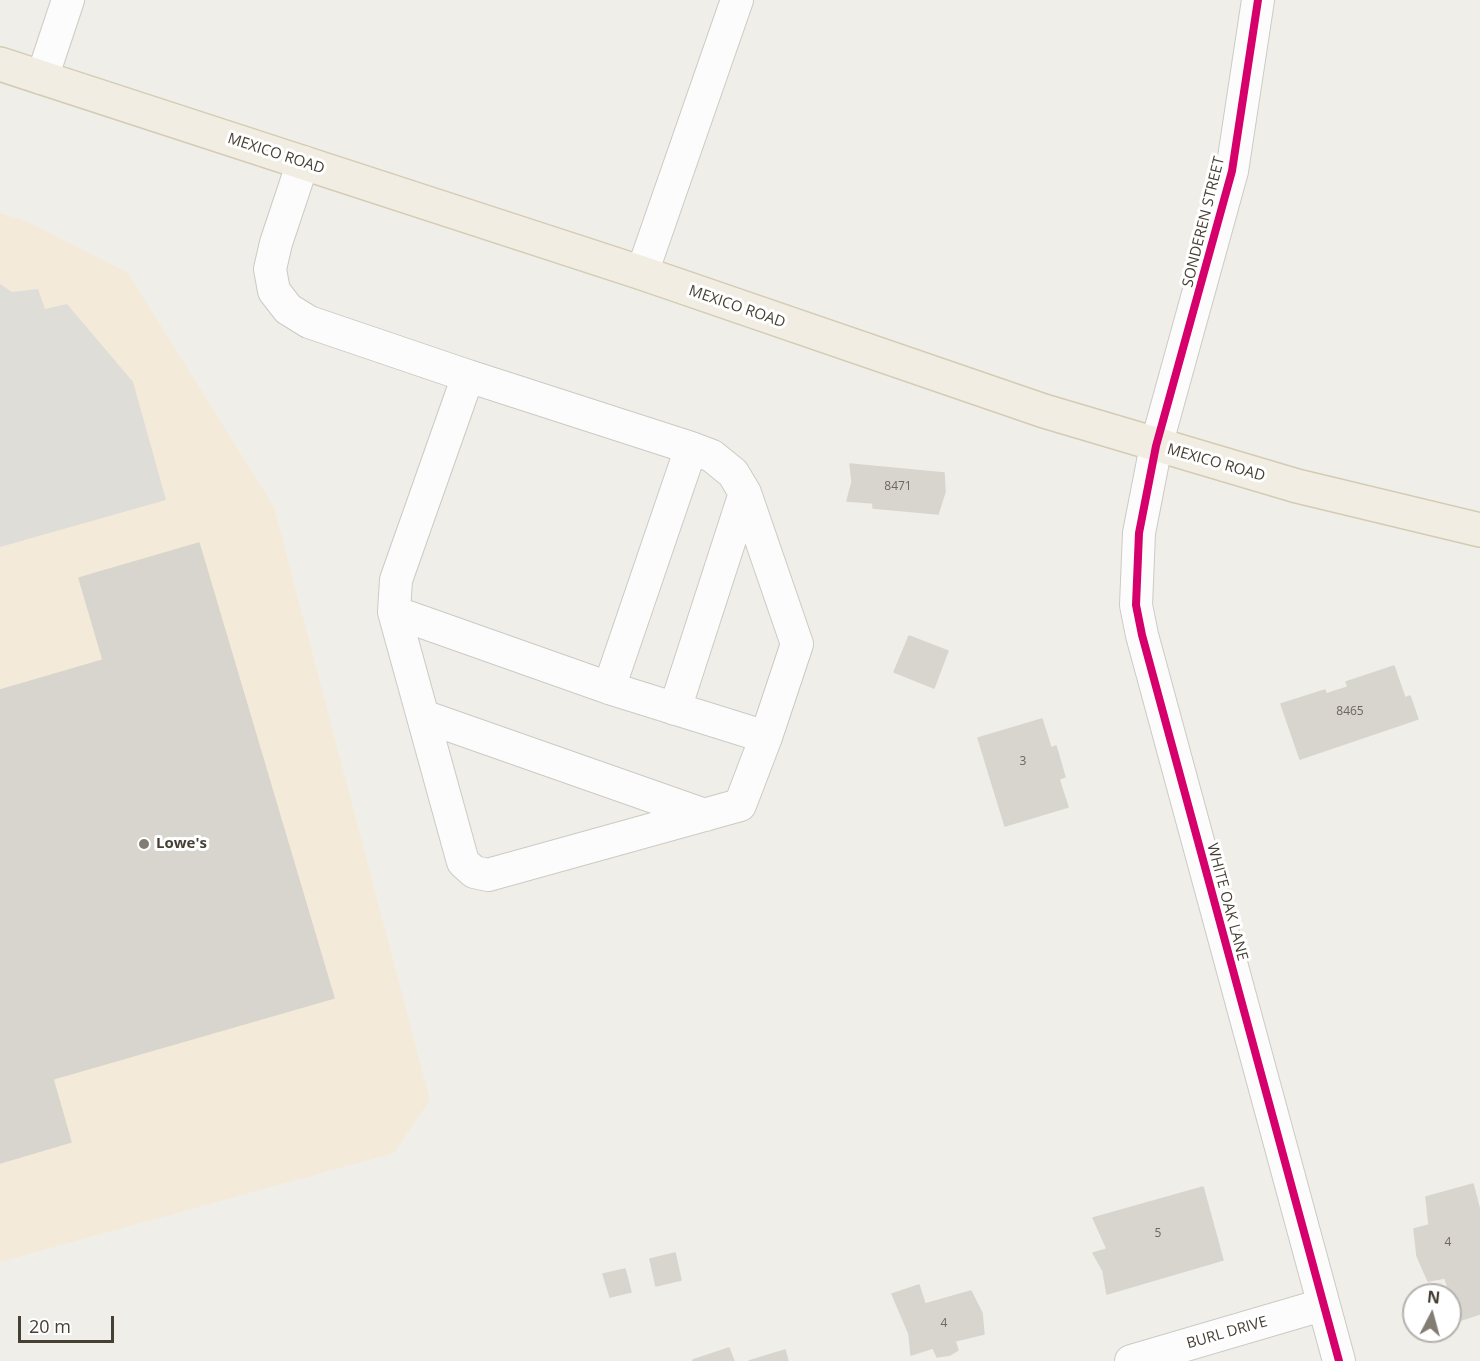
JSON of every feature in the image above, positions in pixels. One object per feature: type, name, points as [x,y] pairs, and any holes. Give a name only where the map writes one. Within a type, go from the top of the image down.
[{"type":"main road","name":"MEXICO ROAD","points":[[0,64],[642,273],[995,395],[1156,446],[1297,486],[1480,530]]},
{"type":"street","points":[[42,78],[68,0]]},
{"type":"street","points":[[642,273],[737,0]]},
{"type":"street","name":"SONDEREN STREET","points":[[1156,446],[1232,171],[1258,0]]},
{"type":"street","points":[[303,162],[276,243],[270,269],[274,291],[288,309],[309,322],[692,448],[712,456],[733,473],[745,493],[797,644],[740,806],[488,875],[474,872],[463,862],[394,612],[396,580],[468,376]]},
{"type":"street","name":"WHITE OAK LANE","points":[[1156,446],[1139,533],[1136,605],[1142,635],[1339,1361]]},
{"type":"street","points":[[609,688],[692,448]]},
{"type":"street","points":[[675,709],[745,493]]},
{"type":"street","points":[[394,612],[609,688],[766,737]]},
{"type":"street","points":[[423,716],[705,815]]},
{"type":"street","name":"BURL DRIVE","points":[[1131,1361],[1322,1305]]},
{"type":"shaded area","points":[[0,213],[26,221],[128,273],[274,507],[430,1100],[394,1153],[0,1262]]},
{"type":"shaded area","points":[[0,284],[12,292],[38,289],[45,309],[67,304],[133,382],[166,500],[0,547]]},
{"type":"building","points":[[850,464],[944,473],[945,492],[938,514],[873,508],[873,503],[847,501],[852,482]]},
{"type":"building","name":"Lowe's","points":[[199,543],[334,998],[53,1079],[71,1142],[0,1163],[0,690],[103,660],[79,578]]},
{"type":"building","points":[[909,636],[948,651],[934,688],[894,672]]},
{"type":"building","points":[[1394,666],[1405,698],[1410,696],[1418,719],[1300,759],[1281,704],[1325,690],[1326,694],[1348,687],[1346,682]]},
{"type":"building","points":[[1042,719],[1051,748],[1056,746],[1065,777],[1059,779],[1068,807],[1005,826],[978,738]]},
{"type":"building","points":[[1473,1184],[1480,1211],[1480,1314],[1462,1320],[1462,1283],[1447,1283],[1445,1278],[1428,1281],[1417,1256],[1414,1229],[1429,1225],[1426,1197]]},
{"type":"building","points":[[1203,1187],[1223,1260],[1107,1294],[1103,1271],[1093,1253],[1107,1249],[1093,1218]]},
{"type":"building","points":[[675,1253],[681,1280],[656,1286],[650,1259]]},
{"type":"building","points":[[625,1269],[631,1292],[610,1297],[603,1274]]},
{"type":"building","points":[[919,1285],[925,1304],[971,1291],[982,1313],[984,1334],[955,1341],[958,1350],[950,1355],[937,1357],[933,1348],[911,1355],[909,1334],[892,1294]]},
{"type":"building","points":[[729,1348],[734,1361],[693,1361],[693,1360]]},
{"type":"building","points":[[785,1350],[788,1361],[749,1361]]},
{"type":"cycle path","points":[[1258,0],[1232,171],[1156,446],[1139,533],[1136,605],[1142,635],[1339,1361]]},
{"type":"place","name":"Lowe's","points":[[144,844]]}]
